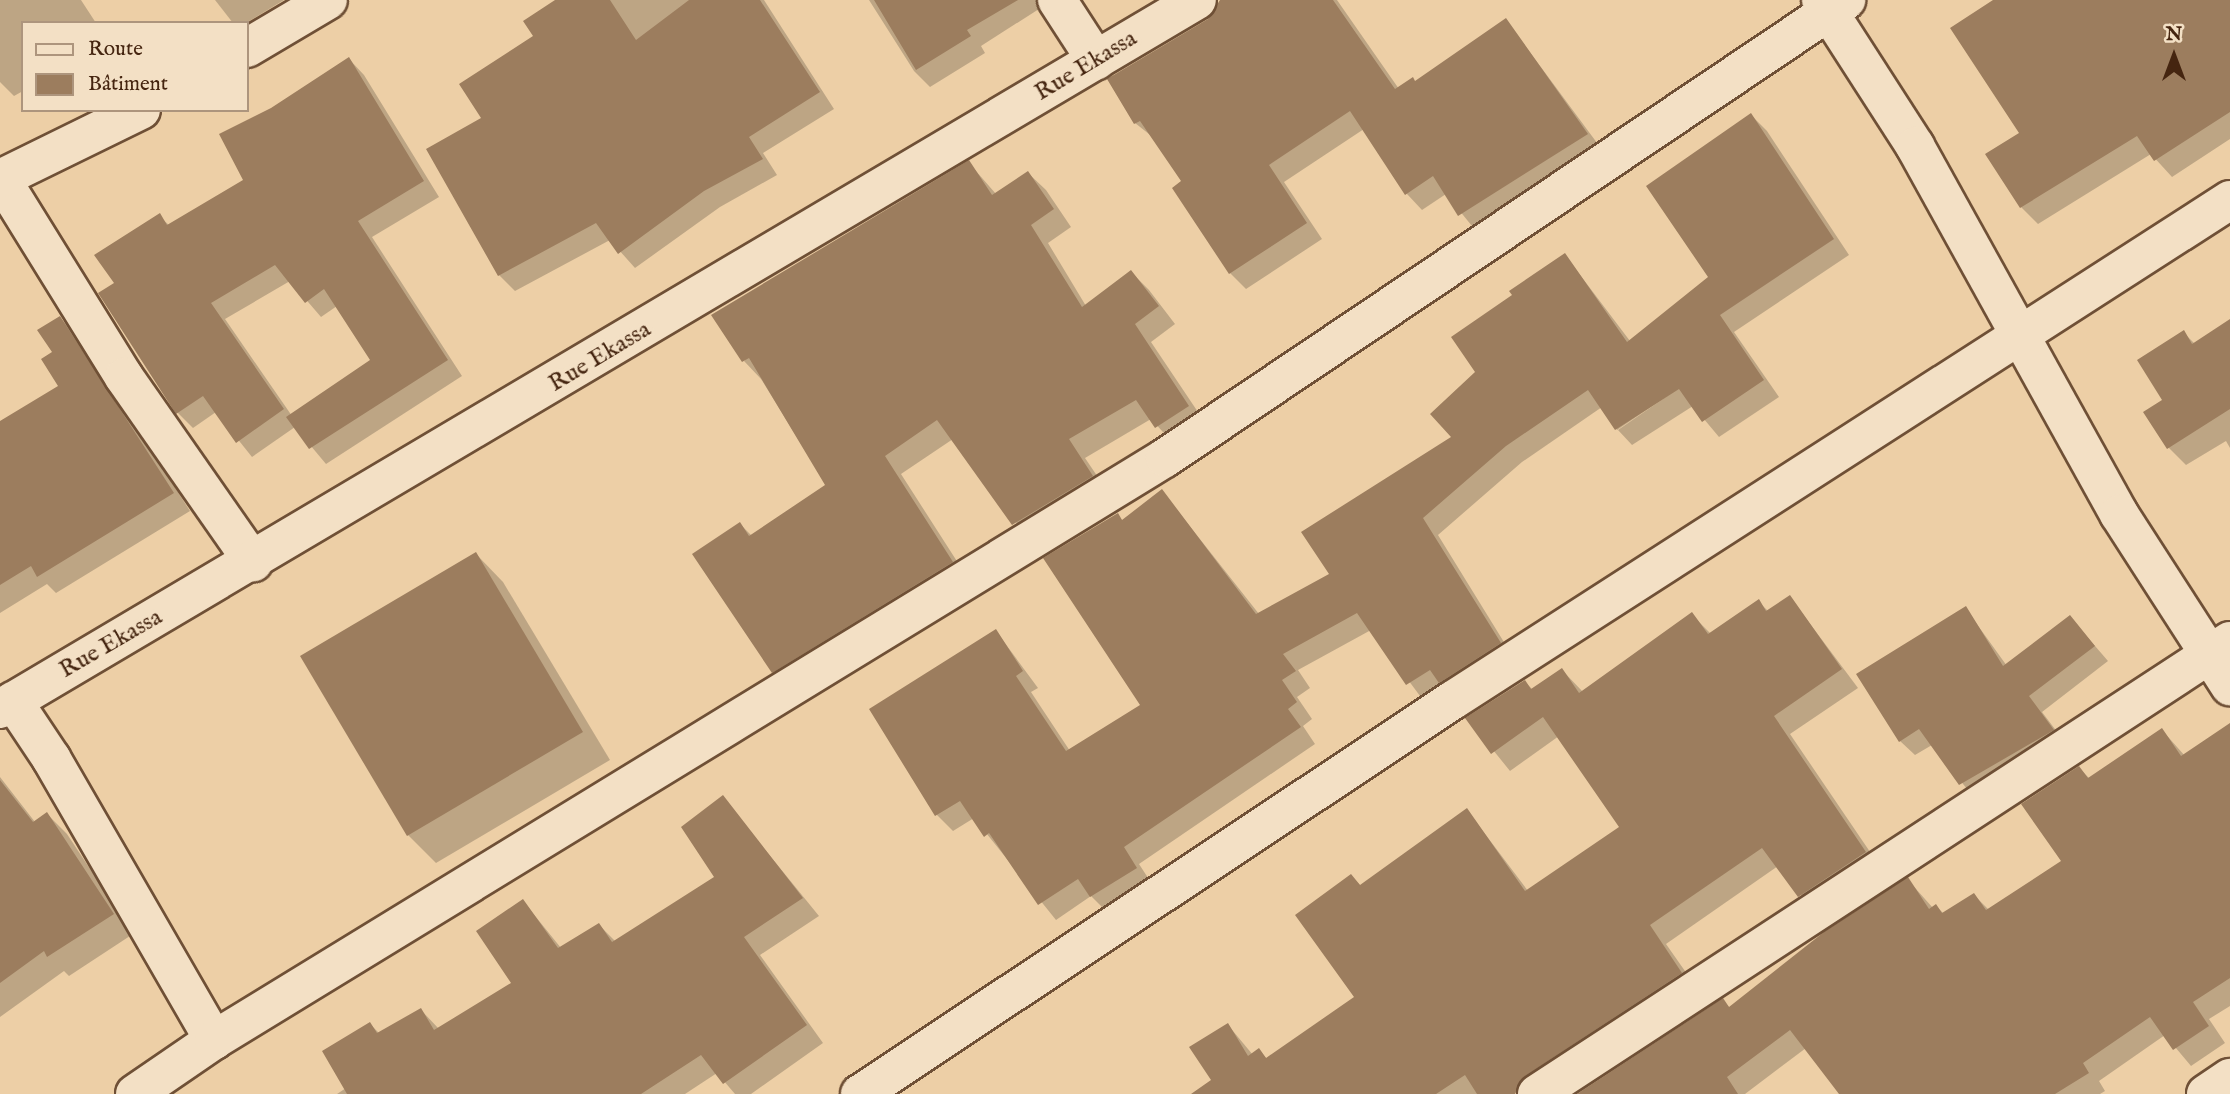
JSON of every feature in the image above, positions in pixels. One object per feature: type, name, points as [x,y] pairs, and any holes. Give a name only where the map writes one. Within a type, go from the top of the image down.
[{"type":"street","points":[[248,47],[328,0]]},
{"type":"street","points":[[1057,0],[1096,60]]},
{"type":"street","name":"Rue Ekassa","points":[[6,705],[253,562],[1197,0]]},
{"type":"street","points":[[135,1094],[214,1040],[1165,458],[1832,4],[2021,333],[2119,514],[2220,647],[2230,686]]},
{"type":"street","points":[[137,112],[0,178],[124,377],[253,562]]},
{"type":"street","points":[[860,1094],[1453,700],[2230,200]]},
{"type":"street","points":[[1538,1094],[2220,647]]},
{"type":"street","points":[[6,705],[51,758],[214,1040]]},
{"type":"street","points":[[2206,1094],[2230,1078]]},
{"type":"building","points":[[555,0],[610,0],[636,40],[689,0],[760,0],[820,92],[749,137],[763,159],[704,191],[618,254],[596,223],[498,276],[426,149],[481,118],[459,84],[533,36],[523,21]]},
{"type":"building","points":[[874,0],[1018,0],[967,30],[971,36],[916,70]]},
{"type":"building","points":[[1220,0],[1333,0],[1395,89],[1413,77],[1415,81],[1506,18],[1588,134],[1458,216],[1433,176],[1405,195],[1350,111],[1269,165],[1307,223],[1229,274],[1172,188],[1181,181],[1140,121],[1134,124],[1107,79],[1208,19]]},
{"type":"building","points":[[1993,0],[2230,0],[2230,112],[2154,161],[2137,136],[2020,208],[1985,154],[2019,133],[1950,28]]},
{"type":"building","points":[[349,57],[424,181],[358,221],[448,360],[309,449],[286,417],[370,360],[324,289],[305,303],[275,265],[211,303],[284,409],[236,443],[203,396],[176,414],[98,293],[114,283],[94,255],[160,213],[167,225],[243,180],[219,134],[271,108]]},
{"type":"building","points":[[1751,113],[1834,239],[1720,315],[1764,380],[1702,422],[1679,389],[1615,430],[1588,390],[1506,446],[1423,518],[1501,643],[1439,683],[1430,670],[1406,685],[1357,613],[1283,654],[1296,671],[1282,680],[1297,702],[1288,709],[1301,727],[1124,847],[1137,868],[1090,897],[1078,879],[1038,905],[989,833],[984,837],[960,801],[935,816],[869,709],[996,629],[1023,671],[1016,676],[1066,751],[1140,705],[1043,558],[1118,513],[1122,520],[1162,489],[1256,614],[1329,574],[1301,532],[1451,437],[1430,414],[1475,372],[1451,337],[1512,295],[1509,291],[1565,253],[1627,342],[1708,277],[1646,186]]},
{"type":"building","points":[[969,160],[992,195],[1028,171],[1054,209],[1031,225],[1082,307],[1131,270],[1159,306],[1135,324],[1189,406],[1155,428],[1136,400],[1069,439],[1093,476],[1012,525],[937,420],[885,456],[953,562],[772,673],[692,554],[740,522],[749,536],[825,485],[749,358],[742,362],[711,315]]},
{"type":"building","points":[[60,316],[174,493],[37,577],[31,566],[0,585],[0,421],[58,386],[41,359],[52,352],[37,330]]},
{"type":"building","points":[[2230,319],[2230,409],[2167,449],[2143,412],[2162,400],[2137,360],[2184,330],[2192,344]]},
{"type":"building","points":[[476,552],[583,732],[407,836],[300,656]]},
{"type":"building","points":[[1790,595],[1842,669],[1774,716],[1866,852],[1798,897],[1762,848],[1650,925],[1682,973],[1525,1076],[1515,1094],[1477,1094],[1465,1075],[1436,1094],[1191,1094],[1211,1080],[1189,1047],[1228,1023],[1248,1056],[1259,1048],[1266,1058],[1354,997],[1295,915],[1351,874],[1360,885],[1467,808],[1525,891],[1619,827],[1543,717],[1491,754],[1465,718],[1525,680],[1531,689],[1562,668],[1579,693],[1692,612],[1708,634],[1759,599],[1766,611]]},
{"type":"building","points":[[1966,606],[2003,666],[2070,615],[2095,646],[2029,696],[2054,730],[1959,785],[1919,729],[1899,742],[1856,674]]},
{"type":"building","points":[[2230,723],[2230,978],[2193,1002],[2209,1026],[2173,1050],[2150,1017],[2083,1063],[2089,1073],[2055,1094],[1839,1094],[1790,1030],[1727,1077],[1738,1094],[1577,1094],[1723,998],[1729,1007],[1824,932],[1908,877],[1929,909],[1936,904],[1942,913],[1974,893],[1986,910],[2061,861],[2021,804],[2079,766],[2088,778],[2162,728],[2181,756]]},
{"type":"building","points":[[0,780],[33,822],[47,812],[114,914],[47,957],[44,951],[0,983]]},
{"type":"building","points":[[723,795],[803,898],[744,937],[807,1025],[723,1084],[701,1055],[641,1094],[347,1094],[322,1051],[370,1022],[377,1033],[421,1008],[434,1030],[511,983],[476,931],[523,899],[558,948],[599,923],[612,942],[714,877],[681,827]]}]
